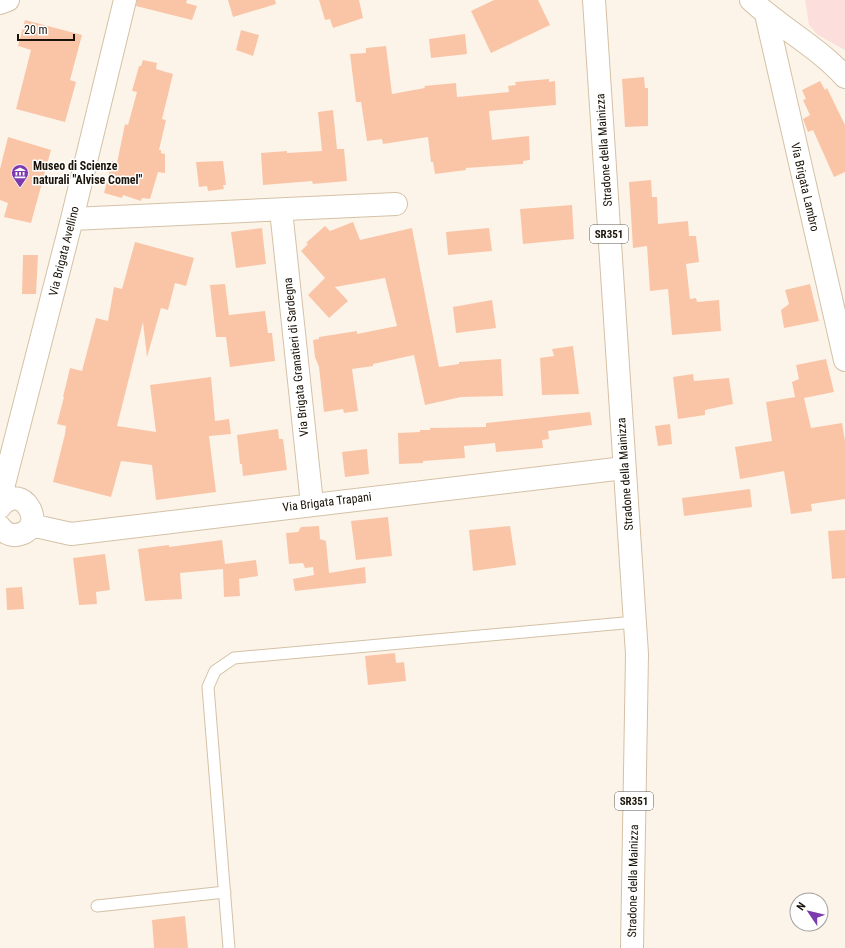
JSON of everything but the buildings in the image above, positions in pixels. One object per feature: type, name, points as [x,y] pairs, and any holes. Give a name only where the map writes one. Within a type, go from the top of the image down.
[{"type":"street","points":[[0,3],[8,0]]},
{"type":"street","name":"Via Brigata Avellino","points":[[5,503],[3,488],[72,219],[125,0]]},
{"type":"street","name":"Stradone della Mainizza","points":[[594,0],[637,654],[632,948]]},
{"type":"street","name":"Via Brigata Lambro","points":[[758,7],[831,62],[845,77]]},
{"type":"street","name":"Via Brigata Lambro","points":[[758,7],[845,360]]},
{"type":"street","points":[[72,219],[396,204]]},
{"type":"street","name":"Via Brigata Granatieri di Sardegna","points":[[281,210],[312,504]]},
{"type":"street","name":"Via Brigata Trapani","points":[[31,525],[71,534],[312,504],[624,468]]},
{"type":"street","points":[[1,529],[14,535],[21,534],[31,525],[33,519],[29,506],[17,499],[5,503]]},
{"type":"lane","points":[[229,948],[208,687],[215,671],[234,658],[635,622]]},
{"type":"lane","points":[[97,906],[225,892]]},
{"type":"shaded area","points":[[805,0],[845,0],[845,50],[818,35],[809,25]]},
{"type":"place","name":"Museo di Scienze naturali \"Alvise Comel\"","points":[[20,188]]}]
